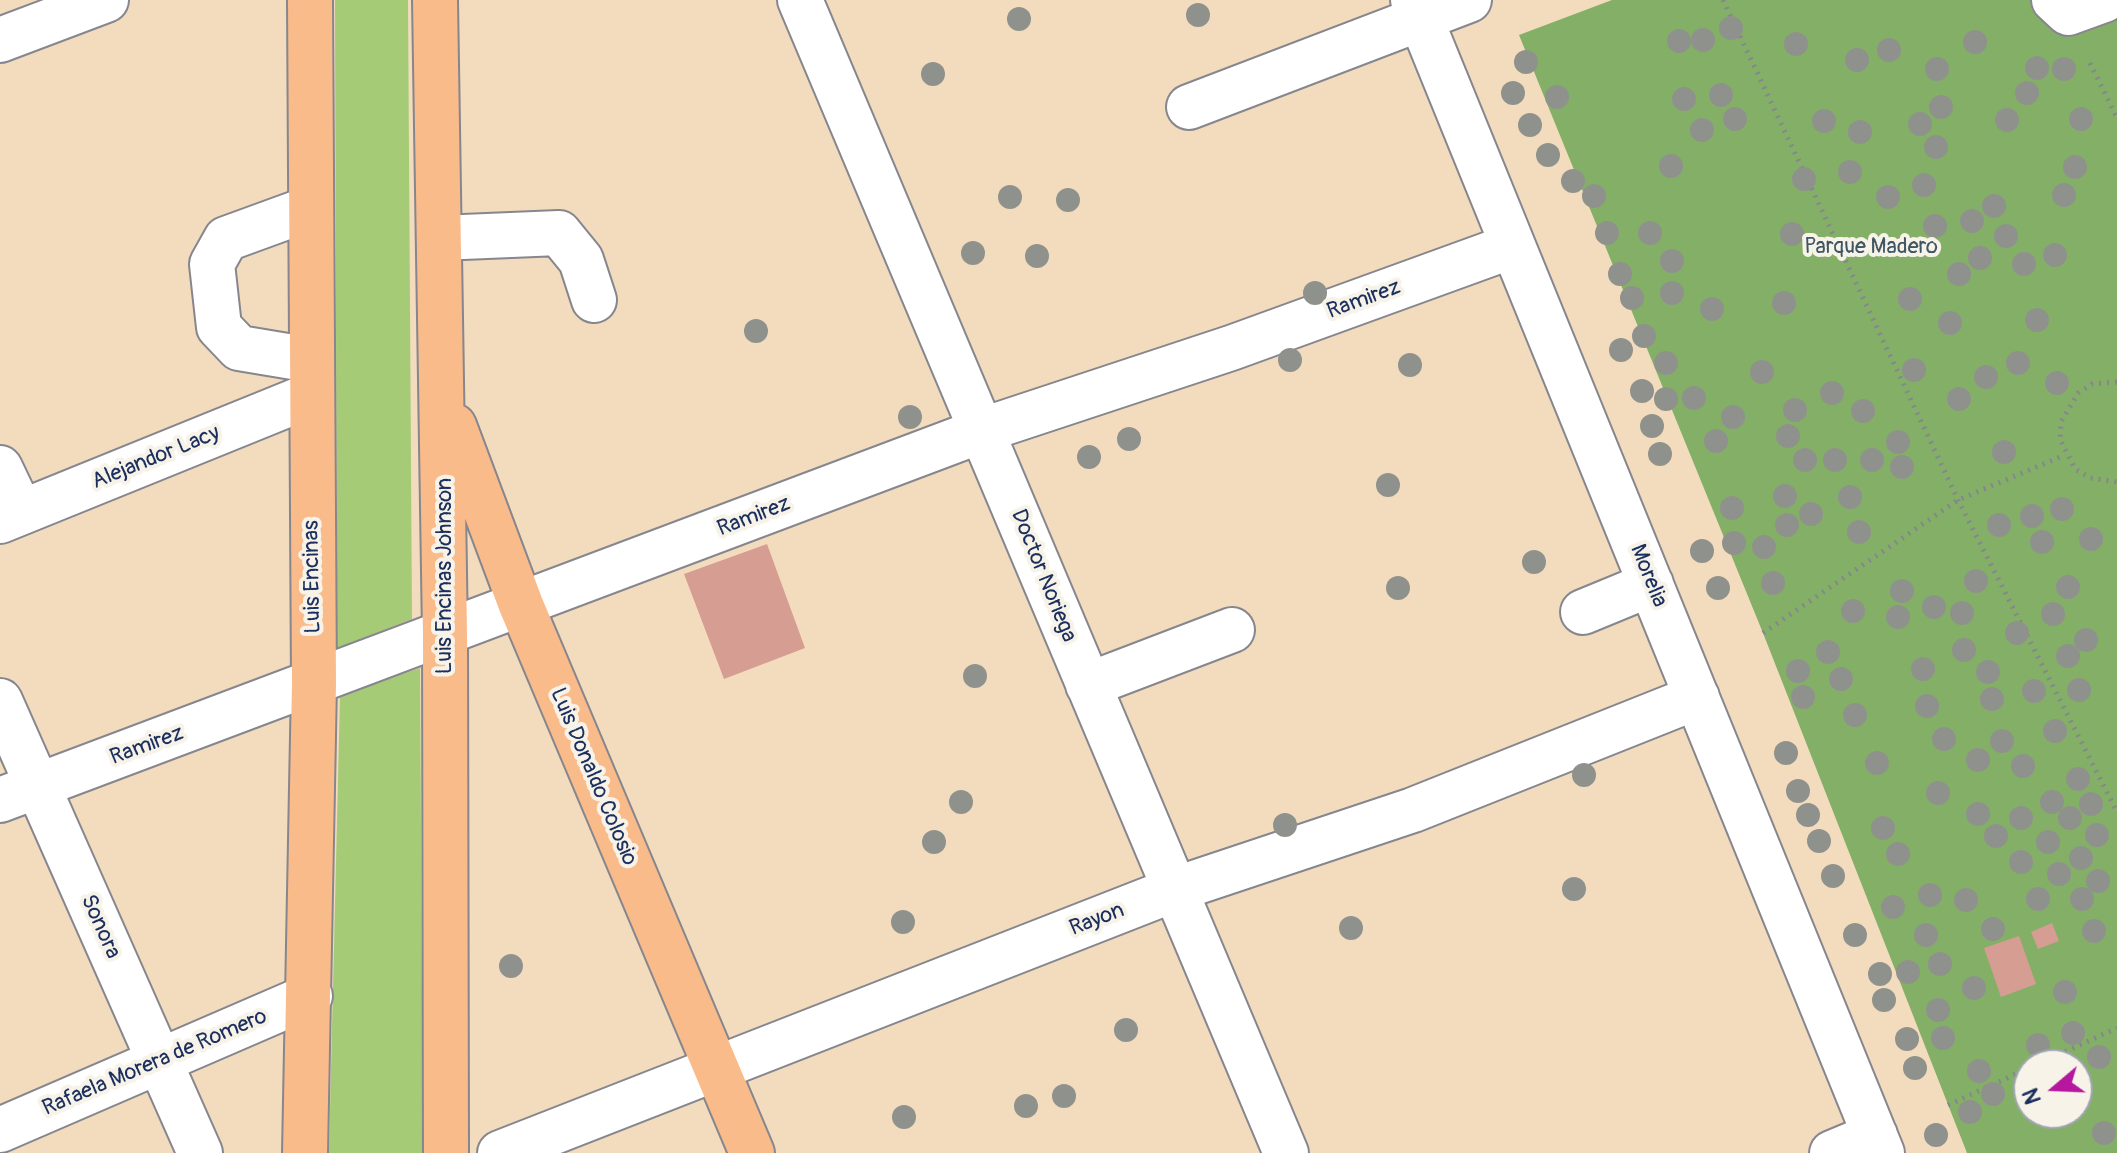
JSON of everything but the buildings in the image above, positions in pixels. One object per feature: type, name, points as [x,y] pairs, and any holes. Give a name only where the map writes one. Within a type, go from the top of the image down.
[{"type":"main road","name":"Luis Encinas","points":[[305,1153],[314,684],[310,0]]},
{"type":"main road","name":"Luis Encinas Johnson","points":[[435,0],[443,397],[446,1153]]},
{"type":"main road","name":"Luis Donaldo Colosio","points":[[443,397],[521,605],[752,1153]]},
{"type":"street","points":[[0,40],[106,0]]},
{"type":"street","name":"Doctor Noriega","points":[[800,0],[1286,1153]]},
{"type":"street","points":[[1189,107],[1416,9],[1469,0]]},
{"type":"street","points":[[2054,0],[2068,13],[2104,0]]},
{"type":"street","name":"Morelia","points":[[1416,9],[1879,1144]]},
{"type":"street","points":[[311,208],[226,239],[212,264],[219,327],[239,348],[311,377]]},
{"type":"street","points":[[439,238],[559,233],[581,260],[594,300]]},
{"type":"street","name":"Ramirez","points":[[19,793],[983,430],[1231,348],[1512,246]]},
{"type":"street","name":"Alejandor Lacy","points":[[10,516],[311,377]]},
{"type":"street","points":[[0,468],[10,516]]},
{"type":"street","points":[[1583,612],[1651,584]]},
{"type":"street","points":[[1088,685],[1232,630]]},
{"type":"street","name":"Rayon","points":[[500,1153],[1173,890],[1413,810],[1697,697]]},
{"type":"street","name":"Sonora","points":[[0,701],[19,793],[160,1060],[200,1153]]},
{"type":"street","name":"Rafaela Morera de Romero","points":[[0,1130],[310,996]]},
{"type":"street","points":[[1832,1153],[1879,1144]]},
{"type":"path","points":[[1723,0],[1958,500],[2117,812]]},
{"type":"path","points":[[2090,63],[2117,118]]},
{"type":"path","points":[[2117,382],[2092,384],[2067,406],[2061,422],[2065,455],[2075,469],[2090,478],[2117,482]]},
{"type":"path","points":[[1763,633],[1958,500],[2065,455]]},
{"type":"path","points":[[2071,1049],[2117,1028]]},
{"type":"path","points":[[1948,1105],[2013,1075]]},
{"type":"green space","points":[[335,0],[408,0],[412,619],[337,648]]},
{"type":"green space","name":"Parque Madero","points":[[1612,0],[2117,0],[2117,1153],[1967,1153],[1763,633],[1519,35]]},
{"type":"green space","points":[[420,668],[423,1153],[329,1153],[340,696]]}]
